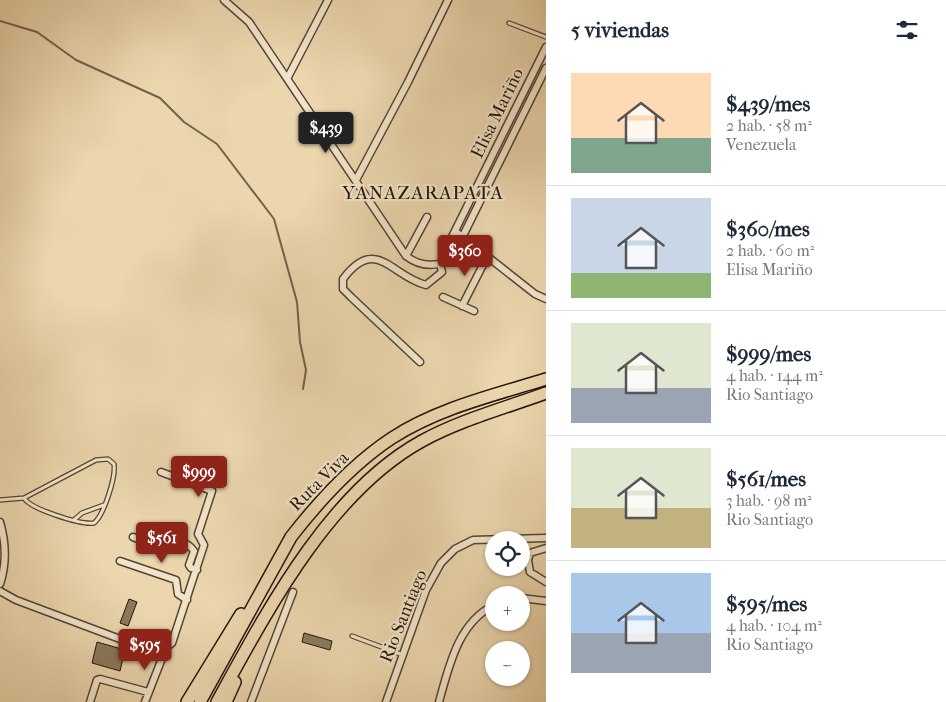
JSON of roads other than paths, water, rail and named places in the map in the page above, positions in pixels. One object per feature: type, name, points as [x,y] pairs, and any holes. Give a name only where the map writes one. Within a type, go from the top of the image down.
[{"type":"highway","name":"Ruta Viva","points":[[200,702],[296,530],[332,490],[393,438],[438,414],[546,379]]},
{"type":"highway","name":"Ruta Viva","points":[[217,702],[241,658],[312,544],[331,517],[374,475],[406,450],[437,433],[546,394]]},
{"type":"highway","points":[[186,702],[239,617],[251,608]]},
{"type":"highway","points":[[226,702],[238,674],[241,658]]},
{"type":"street","points":[[224,0],[249,22],[288,77],[406,256],[420,264],[442,264],[442,272],[426,285],[383,261],[372,258],[360,261],[342,279],[344,289],[351,297],[420,362]]},
{"type":"street","points":[[288,77],[328,0]]},
{"type":"street","points":[[356,180],[408,82],[448,0]]},
{"type":"street","name":"Elisa Mariño","points":[[442,264],[443,255],[546,47]]},
{"type":"street","name":"Elisa Mariño","points":[[442,264],[451,260],[463,238],[546,68]]},
{"type":"street","points":[[406,256],[427,217]]},
{"type":"street","points":[[455,231],[535,294],[546,299]]},
{"type":"street","points":[[462,306],[486,257]]},
{"type":"street","points":[[443,297],[474,311]]},
{"type":"street","points":[[145,702],[166,648],[172,643],[197,570],[204,545],[198,534],[211,490],[161,472]]},
{"type":"street","points":[[0,522],[5,538],[6,552],[0,584]]},
{"type":"street","points":[[133,537],[160,548],[178,541],[188,544],[194,551],[189,565],[197,570]]},
{"type":"street","name":"Rio Santiago","points":[[386,702],[432,578],[441,563],[454,549],[473,540],[546,538]]},
{"type":"street","points":[[546,548],[530,554],[528,560],[530,572],[546,582]]},
{"type":"street","points":[[120,561],[176,580],[178,594],[187,600]]},
{"type":"street","points":[[0,591],[16,600],[144,648],[166,648]]},
{"type":"street","points":[[251,702],[293,592]]},
{"type":"street","points":[[0,597],[16,600]]},
{"type":"street","points":[[530,599],[546,600]]},
{"type":"street","points":[[439,702],[458,646],[467,627],[474,617],[485,610]]},
{"type":"street","points":[[90,702],[97,680],[100,679],[148,692]]},
{"type":"lane","points":[[509,23],[546,37]]},
{"type":"lane","points":[[0,500],[24,498],[96,460],[108,459],[114,464],[115,471],[104,505],[94,523],[74,521],[31,506],[24,498]]},
{"type":"lane","points":[[74,521],[82,513],[104,505]]},
{"type":"lane","points":[[352,636],[403,655]]},
{"type":"waterway","points":[[0,21],[37,32],[76,60],[160,98],[184,122],[217,144],[274,219],[297,302],[300,342],[306,370],[303,389]]},
{"type":"district","name":"YANAZARAPATA","points":[[423,192]]}]
